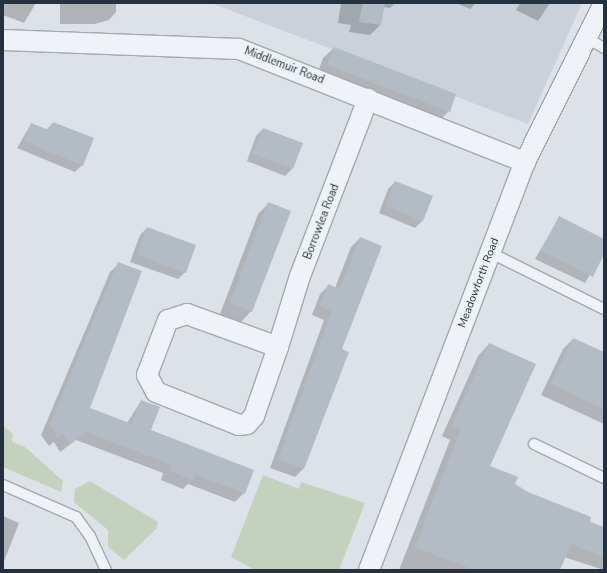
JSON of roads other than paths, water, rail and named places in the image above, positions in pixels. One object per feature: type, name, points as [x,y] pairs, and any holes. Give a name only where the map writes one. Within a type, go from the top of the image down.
[{"type":"street","name":"Meadowforth Road","points":[[369,570],[525,162],[585,37],[604,3]]},
{"type":"street","name":"Middlemuir Road","points":[[3,40],[239,49],[368,98],[525,162]]},
{"type":"street","name":"Borrowlea Road","points":[[278,347],[187,314],[168,320],[147,375],[156,392],[239,425],[247,424],[254,416],[278,347],[300,276],[368,98]]},
{"type":"lane","points":[[585,37],[604,48]]},
{"type":"lane","points":[[491,253],[604,309]]},
{"type":"lane","points":[[534,444],[604,478]]},
{"type":"lane","points":[[3,485],[76,517],[90,536],[106,570]]}]
